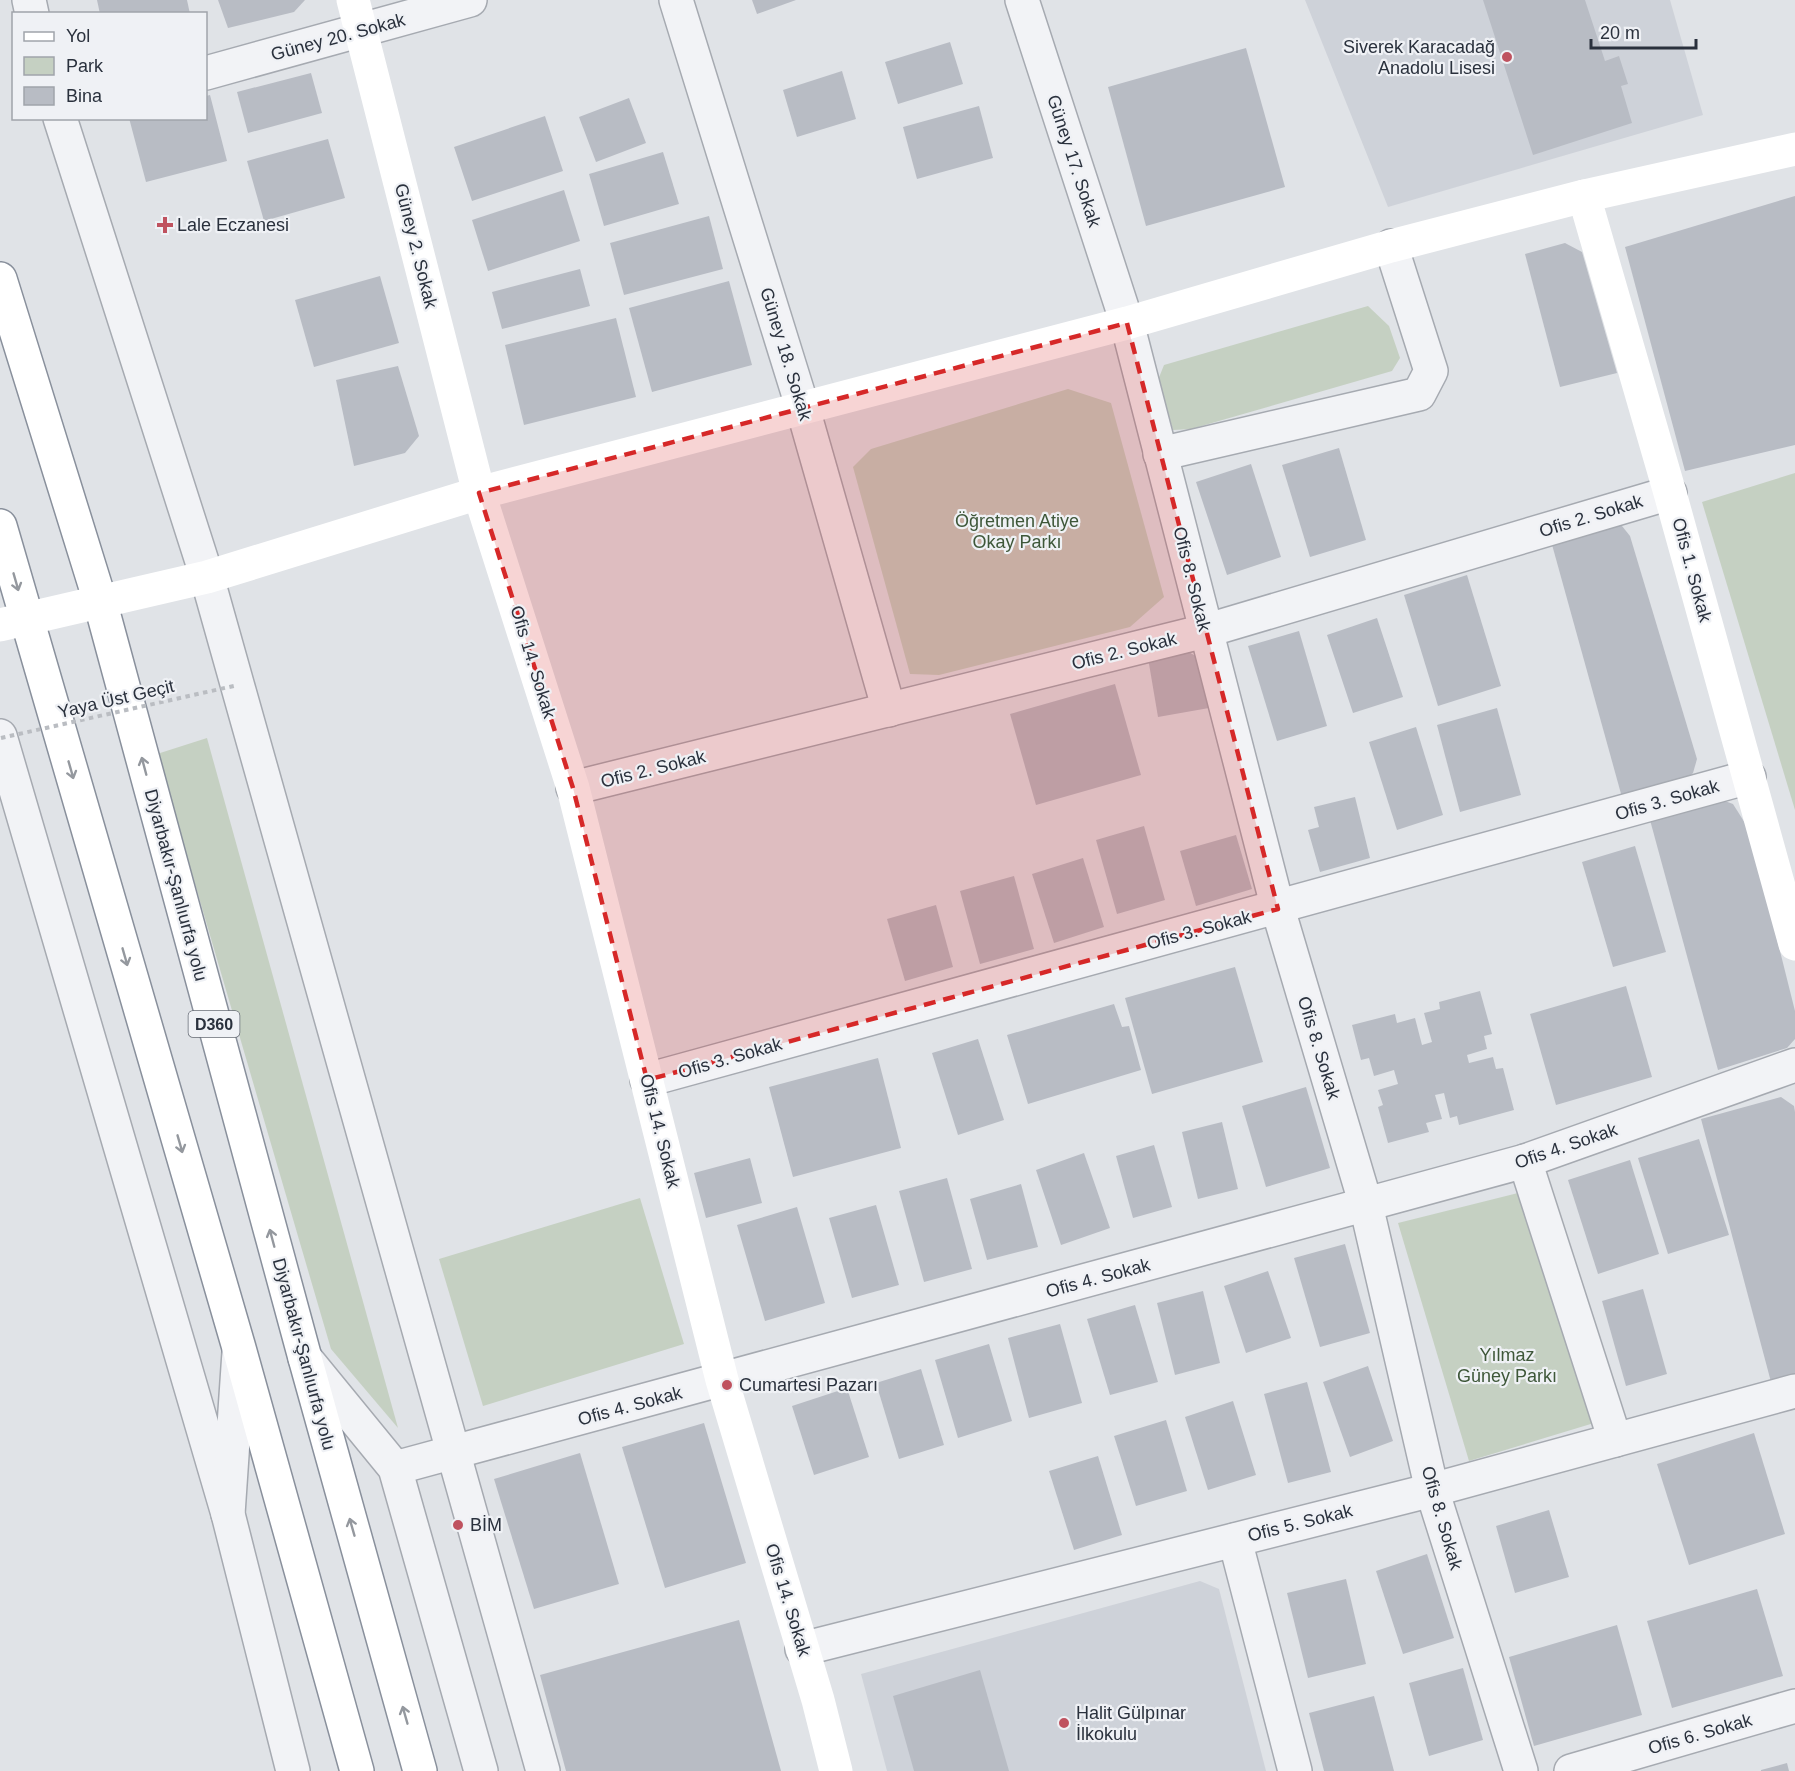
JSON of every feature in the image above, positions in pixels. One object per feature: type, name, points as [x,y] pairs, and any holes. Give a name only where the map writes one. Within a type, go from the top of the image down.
[{"type":"main road","name":"Güney 2. Sokak","points":[[357,15],[479,492]]},
{"type":"main road","points":[[14,622],[207,577],[479,492],[1127,323],[1391,246],[1584,196],[1795,149]]},
{"type":"main road","name":"Ofis 1. Sokak","points":[[1584,196],[1670,493],[1795,944]]},
{"type":"main road","name":"Diyarbakır-Şanlıurfa yolu","points":[[0,279],[100,601],[305,1358],[420,1771]]},
{"type":"main road","name":"Ofis 14. Sokak","points":[[479,492],[573,788],[722,1380],[836,1771]]},
{"type":"main road","points":[[0,526],[14,622],[239,1348],[357,1771]]},
{"type":"street","name":"Güney 20. Sokak","points":[[207,73],[357,15],[470,0]]},
{"type":"street","name":"Güney 18. Sokak","points":[[676,0],[803,409],[889,710]]},
{"type":"street","name":"Güney 17. Sokak","points":[[1022,0],[1127,323]]},
{"type":"street","points":[[61,120],[207,577],[543,1771]]},
{"type":"street","points":[[1160,454],[1419,394],[1431,371],[1391,246]]},
{"type":"street","name":"Ofis 8. Sokak","points":[[1127,323],[1278,909],[1366,1205],[1432,1490],[1521,1771]]},
{"type":"street","name":"Ofis 2. Sokak","points":[[573,788],[1205,631],[1670,493]]},
{"type":"street","points":[[0,737],[228,1514],[293,1771]]},
{"type":"street","name":"Ofis 3. Sokak","points":[[647,1080],[1278,909],[1749,777]]},
{"type":"street","name":"Ofis 4. Sokak","points":[[395,1468],[454,1454],[1525,1161],[1795,1065]]},
{"type":"street","points":[[1525,1161],[1615,1440]]},
{"type":"street","points":[[228,1514],[239,1348]]},
{"type":"street","points":[[305,1358],[395,1468],[481,1771]]},
{"type":"street","name":"Ofis 5. Sokak","points":[[802,1649],[1432,1490],[1795,1392]]},
{"type":"street","points":[[1235,1540],[1295,1771]]},
{"type":"street","name":"Ofis 6. Sokak","points":[[1571,1771],[1795,1706]]},
{"type":"path","name":"Yaya Üst Geçit","points":[[0,737],[238,685]]},
{"type":"highlighted area","points":[[1127,323],[1278,909],[647,1080],[573,788],[479,493]]},
{"type":"shaded area","name":"Siverek Karacadağ Anadolu Lisesi","points":[[1305,0],[1670,0],[1703,115],[1388,207]]},
{"type":"shaded area","name":"Halit Gülpınar İlkokulu","points":[[1200,1581],[1219,1589],[1266,1771],[887,1771],[861,1674]]},
{"type":"green space","points":[[1368,306],[1389,326],[1400,358],[1392,371],[1191,429],[1173,430],[1158,380],[1164,365]]},
{"type":"green space","name":"Öğretmen Atiye Okay Parkı","points":[[1068,389],[1111,403],[1164,597],[1130,627],[939,675],[910,674],[853,467],[871,449]]},
{"type":"green space","points":[[1795,473],[1795,810],[1702,502]]},
{"type":"green space","points":[[207,738],[398,1428],[331,1349],[157,754]]},
{"type":"green space","name":"Yılmaz Güney Parkı","points":[[1518,1193],[1594,1423],[1469,1461],[1398,1223]]},
{"type":"green space","points":[[640,1198],[684,1344],[483,1406],[439,1259]]},
{"type":"building","points":[[97,0],[187,0],[190,12],[100,12]]},
{"type":"building","points":[[218,0],[305,0],[294,12],[228,28]]},
{"type":"building","points":[[752,0],[796,0],[757,14]]},
{"type":"building","points":[[1483,0],[1585,0],[1605,61],[1619,56],[1628,84],[1621,86],[1632,123],[1533,155]]},
{"type":"building","points":[[950,42],[963,84],[898,104],[885,62]]},
{"type":"building","points":[[1246,48],[1285,187],[1146,226],[1108,87]]},
{"type":"building","points":[[842,71],[856,119],[797,137],[783,90]]},
{"type":"building","points":[[311,73],[322,113],[248,133],[237,92]]},
{"type":"building","points":[[210,95],[227,161],[146,182],[130,120],[207,120],[207,96]]},
{"type":"building","points":[[629,98],[646,143],[596,162],[579,117]]},
{"type":"building","points":[[979,106],[993,158],[917,179],[903,127]]},
{"type":"building","points":[[545,116],[563,171],[472,201],[454,147]]},
{"type":"building","points":[[328,139],[345,198],[264,221],[247,161]]},
{"type":"building","points":[[663,152],[679,204],[604,226],[589,174]]},
{"type":"building","points":[[564,190],[580,241],[488,271],[472,220]]},
{"type":"building","points":[[1795,196],[1795,445],[1685,471],[1625,247]]},
{"type":"building","points":[[709,216],[723,269],[624,295],[610,243]]},
{"type":"building","points":[[1565,243],[1582,252],[1617,373],[1560,387],[1525,254]]},
{"type":"building","points":[[580,269],[590,306],[502,329],[492,292]]},
{"type":"building","points":[[380,276],[399,343],[314,367],[295,300]]},
{"type":"building","points":[[729,281],[752,365],[652,392],[629,308]]},
{"type":"building","points":[[616,318],[636,397],[524,425],[505,345]]},
{"type":"building","points":[[398,366],[419,436],[405,453],[354,466],[336,380]]},
{"type":"building","points":[[1339,448],[1366,540],[1310,557],[1282,465]]},
{"type":"building","points":[[1251,464],[1281,557],[1227,575],[1196,482]]},
{"type":"building","points":[[1612,524],[1622,526],[1630,536],[1697,759],[1693,773],[1681,785],[1623,801],[1551,541]]},
{"type":"building","points":[[1467,575],[1501,686],[1438,706],[1404,595]]},
{"type":"building","points":[[1377,618],[1403,697],[1353,713],[1327,635]]},
{"type":"building","points":[[1299,631],[1327,726],[1277,741],[1248,646]]},
{"type":"building","points":[[1182,648],[1199,658],[1209,708],[1158,717],[1148,658]]},
{"type":"building","points":[[1115,684],[1141,775],[1036,805],[1010,714]]},
{"type":"building","points":[[1497,708],[1521,795],[1460,812],[1437,725]]},
{"type":"building","points":[[1416,727],[1443,815],[1397,830],[1369,742]]},
{"type":"building","points":[[1355,797],[1370,858],[1320,872],[1308,830],[1319,827],[1314,807]]},
{"type":"building","points":[[1722,800],[1733,804],[1750,831],[1795,1011],[1795,1039],[1787,1048],[1718,1070],[1650,820]]},
{"type":"building","points":[[1144,826],[1165,900],[1117,914],[1096,840]]},
{"type":"building","points":[[1236,835],[1252,889],[1196,906],[1180,851]]},
{"type":"building","points":[[1635,846],[1666,952],[1613,967],[1582,862]]},
{"type":"building","points":[[1083,858],[1104,927],[1054,943],[1032,874]]},
{"type":"building","points":[[1014,876],[1034,949],[980,964],[960,891]]},
{"type":"building","points":[[936,905],[953,967],[905,981],[887,919]]},
{"type":"building","points":[[1235,967],[1263,1062],[1152,1094],[1125,998]]},
{"type":"building","points":[[1626,986],[1652,1077],[1556,1105],[1530,1014]]},
{"type":"building","points":[[1480,991],[1492,1034],[1484,1036],[1487,1049],[1467,1055],[1469,1063],[1493,1057],[1496,1069],[1503,1068],[1514,1110],[1459,1125],[1457,1116],[1450,1118],[1444,1093],[1435,1095],[1442,1119],[1426,1123],[1429,1132],[1388,1143],[1378,1107],[1383,1105],[1378,1090],[1398,1084],[1394,1070],[1374,1076],[1369,1058],[1361,1060],[1352,1025],[1395,1014],[1397,1023],[1415,1018],[1422,1045],[1432,1042],[1424,1013],[1440,1009],[1439,1002]]},
{"type":"building","points":[[1114,1004],[1122,1027],[1129,1026],[1141,1070],[1028,1104],[1007,1035]]},
{"type":"building","points":[[978,1039],[1004,1120],[958,1135],[932,1053]]},
{"type":"building","points":[[878,1058],[901,1148],[793,1177],[769,1087]]},
{"type":"building","points":[[1306,1087],[1330,1168],[1266,1187],[1242,1106]]},
{"type":"building","points":[[1781,1097],[1794,1106],[1795,1112],[1795,1375],[1771,1382],[1701,1119]]},
{"type":"building","points":[[1222,1122],[1238,1189],[1198,1199],[1182,1132]]},
{"type":"building","points":[[1699,1139],[1729,1235],[1668,1254],[1638,1158]]},
{"type":"building","points":[[1154,1145],[1172,1207],[1133,1218],[1116,1156]]},
{"type":"building","points":[[1084,1153],[1110,1228],[1061,1245],[1036,1170]]},
{"type":"building","points":[[750,1158],[762,1203],[706,1218],[694,1173]]},
{"type":"building","points":[[1630,1160],[1659,1254],[1598,1274],[1568,1180]]},
{"type":"building","points":[[947,1178],[972,1269],[924,1282],[899,1191]]},
{"type":"building","points":[[1021,1184],[1038,1247],[987,1260],[970,1199]]},
{"type":"building","points":[[876,1205],[899,1285],[852,1298],[829,1218]]},
{"type":"building","points":[[797,1207],[825,1303],[765,1321],[737,1225]]},
{"type":"building","points":[[1345,1244],[1370,1333],[1320,1347],[1294,1258]]},
{"type":"building","points":[[1268,1271],[1291,1338],[1246,1353],[1224,1286]]},
{"type":"building","points":[[1643,1289],[1667,1374],[1626,1386],[1602,1301]]},
{"type":"building","points":[[1203,1291],[1220,1363],[1175,1375],[1157,1303]]},
{"type":"building","points":[[1135,1305],[1158,1382],[1110,1395],[1087,1319]]},
{"type":"building","points":[[1060,1324],[1082,1403],[1029,1418],[1008,1338]]},
{"type":"building","points":[[989,1344],[1012,1421],[958,1438],[935,1360]]},
{"type":"building","points":[[1368,1366],[1393,1441],[1350,1457],[1323,1382]]},
{"type":"building","points":[[921,1369],[944,1445],[899,1459],[876,1383]]},
{"type":"building","points":[[1307,1382],[1331,1472],[1288,1483],[1264,1394]]},
{"type":"building","points":[[847,1388],[869,1457],[814,1475],[792,1406]]},
{"type":"building","points":[[1233,1401],[1256,1475],[1208,1490],[1185,1417]]},
{"type":"building","points":[[1166,1420],[1187,1491],[1136,1506],[1114,1436]]},
{"type":"building","points":[[704,1423],[746,1563],[665,1588],[622,1447]]},
{"type":"building","points":[[1754,1433],[1785,1534],[1689,1565],[1657,1464]]},
{"type":"building","points":[[580,1453],[619,1584],[534,1609],[494,1479]]},
{"type":"building","points":[[1098,1456],[1122,1535],[1074,1550],[1049,1471]]},
{"type":"building","points":[[1549,1510],[1569,1577],[1515,1593],[1496,1526]]},
{"type":"building","points":[[1427,1554],[1454,1638],[1403,1654],[1376,1571]]},
{"type":"building","points":[[1346,1579],[1366,1664],[1308,1678],[1287,1593]]},
{"type":"building","points":[[1757,1589],[1783,1676],[1672,1708],[1647,1621]]},
{"type":"building","points":[[739,1620],[781,1771],[566,1771],[540,1675]]},
{"type":"building","points":[[1617,1625],[1642,1715],[1534,1746],[1509,1657]]},
{"type":"building","points":[[1463,1668],[1483,1740],[1429,1756],[1409,1683]]},
{"type":"building","points":[[980,1670],[1009,1771],[914,1771],[893,1696]]},
{"type":"building","points":[[1374,1696],[1394,1771],[1324,1771],[1309,1713]]},
{"type":"building","points":[[1787,1763],[1789,1771],[1761,1771],[1761,1770]]},
{"type":"place","name":"Siverek Karacadağ Anadolu Lisesi","points":[[1507,57]]},
{"type":"place","name":"Lale Eczanesi","points":[[165,225]]},
{"type":"place","name":"Cumartesi Pazarı","points":[[727,1385]]},
{"type":"place","name":"BİM","points":[[458,1525]]},
{"type":"place","name":"Halit Gülpınar İlkokulu","points":[[1064,1723]]}]
